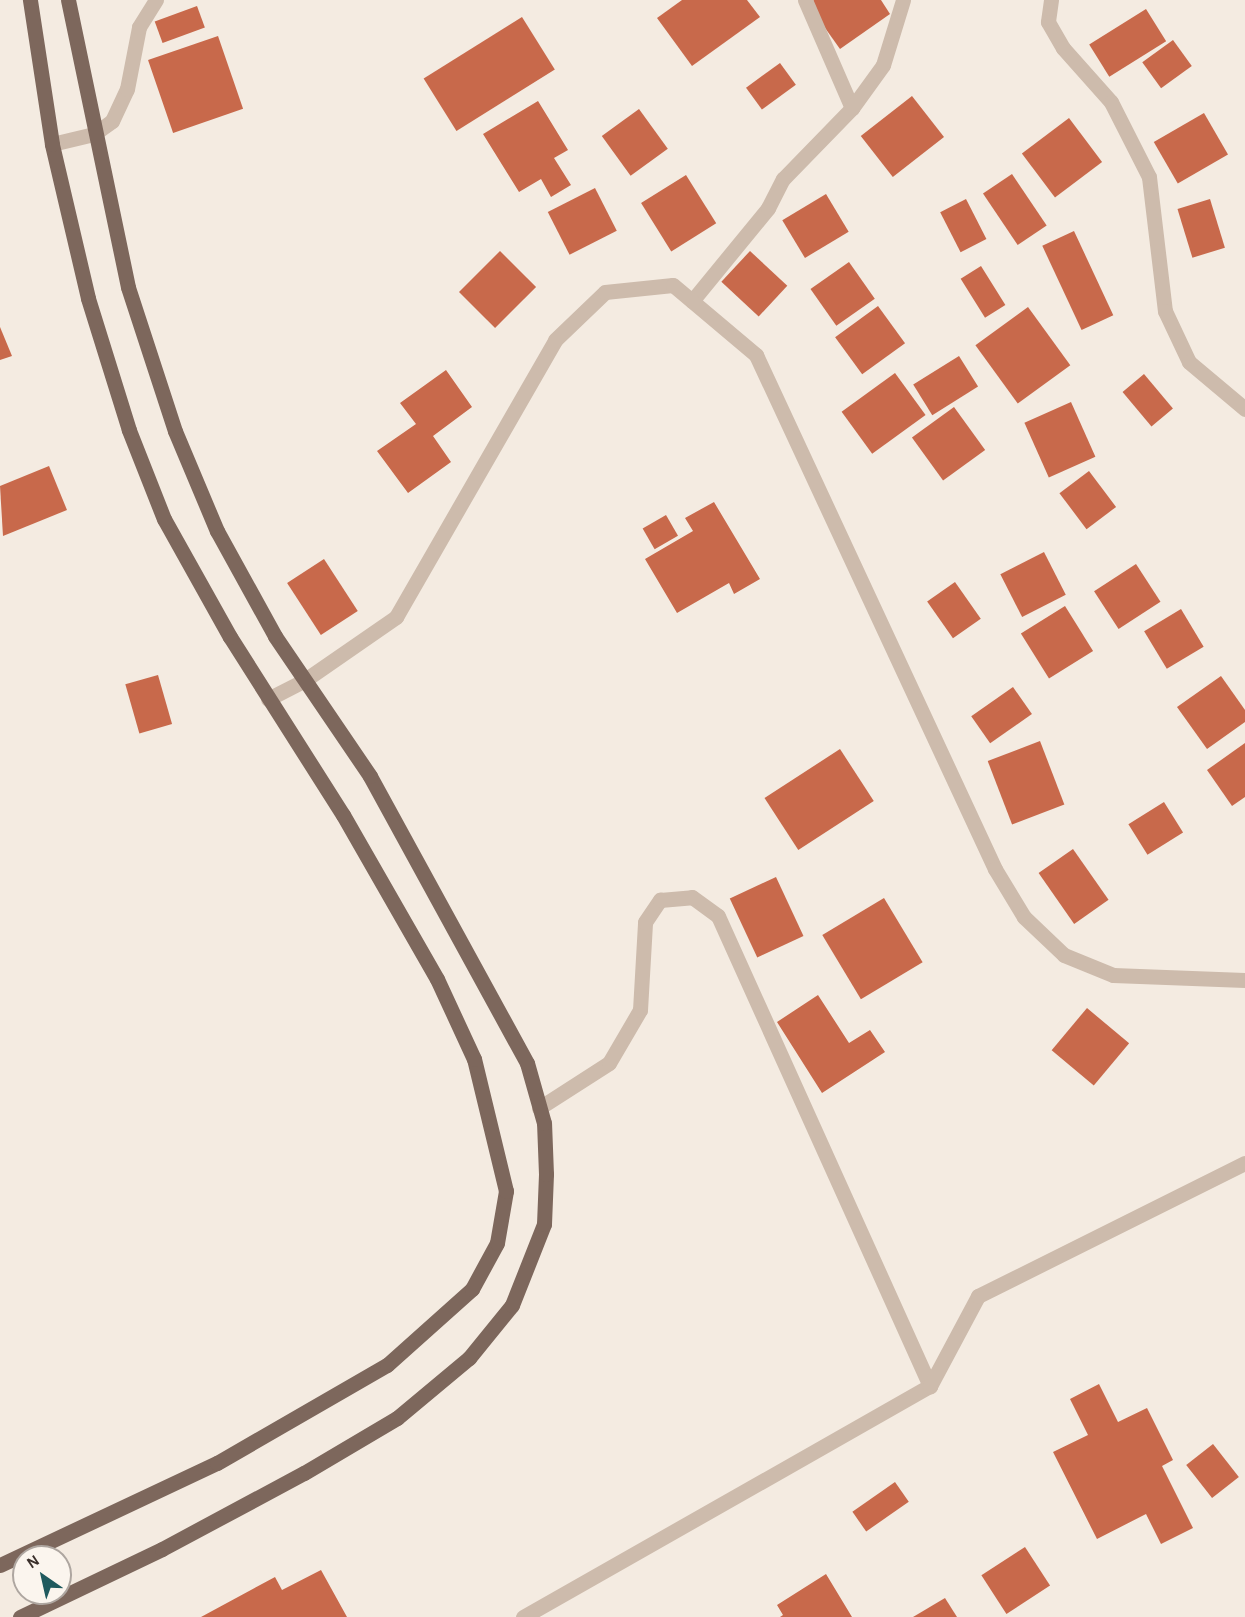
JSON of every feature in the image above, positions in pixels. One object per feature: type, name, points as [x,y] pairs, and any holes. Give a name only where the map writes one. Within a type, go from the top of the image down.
[{"type":"main road","points":[[0,1565],[217,1463],[387,1365],[472,1289],[497,1243],[506,1191],[474,1059],[437,979],[343,815],[268,699],[164,519],[129,430],[88,298],[52,144],[30,0]]},
{"type":"main road","points":[[20,1617],[162,1549],[304,1473],[397,1418],[469,1358],[512,1305],[544,1224],[546,1174],[539,1107],[527,1063],[376,787],[275,636],[217,531],[175,431],[128,287],[94,134],[68,0]]},
{"type":"street","points":[[52,144],[94,134],[112,121],[121,103],[139,27],[156,0]]},
{"type":"street","points":[[805,0],[852,108]]},
{"type":"street","points":[[692,301],[768,208],[783,179],[852,108],[883,65],[903,0]]},
{"type":"street","points":[[1051,0],[1048,22],[1063,48],[1111,102],[1149,177],[1165,311],[1189,362],[1245,409]]},
{"type":"street","points":[[268,699],[305,680],[396,617],[555,340],[605,292],[673,285],[756,355],[995,869],[1024,917],[1064,955],[1113,975],[1245,980]]},
{"type":"street","points":[[539,1107],[609,1063],[640,1010],[645,922],[660,900],[692,897],[718,916],[930,1386]]},
{"type":"street","points":[[523,1617],[930,1386],[978,1296],[1245,1163]]},
{"type":"building","points":[[682,0],[747,0],[760,17],[692,66],[657,18]]},
{"type":"building","points":[[814,0],[881,0],[890,14],[840,49],[808,4]]},
{"type":"building","points":[[197,6],[205,28],[163,43],[155,21]]},
{"type":"building","points":[[1146,9],[1166,41],[1109,77],[1089,45]]},
{"type":"building","points":[[522,17],[555,70],[456,131],[424,78]]},
{"type":"building","points":[[218,36],[243,109],[173,133],[148,60]]},
{"type":"building","points":[[1173,40],[1192,66],[1161,88],[1142,62]]},
{"type":"building","points":[[780,63],[796,85],[762,110],[746,88]]},
{"type":"building","points":[[912,96],[944,137],[893,177],[861,136]]},
{"type":"building","points":[[538,101],[568,150],[554,158],[571,185],[551,197],[541,179],[519,192],[483,134]]},
{"type":"building","points":[[639,109],[668,149],[631,176],[602,136]]},
{"type":"building","points":[[1204,113],[1228,155],[1178,184],[1154,142]]},
{"type":"building","points":[[1069,118],[1102,162],[1055,197],[1022,154]]},
{"type":"building","points":[[1012,174],[1047,225],[1018,245],[983,194]]},
{"type":"building","points":[[686,175],[716,223],[671,251],[641,203]]},
{"type":"building","points":[[595,188],[617,231],[570,255],[548,212]]},
{"type":"building","points":[[826,194],[849,232],[805,258],[782,220]]},
{"type":"building","points":[[966,199],[986,239],[961,252],[940,212]]},
{"type":"building","points":[[1210,199],[1225,248],[1192,258],[1177,209]]},
{"type":"building","points":[[1074,231],[1113,315],[1082,330],[1042,246]]},
{"type":"building","points":[[500,251],[536,287],[495,328],[459,292]]},
{"type":"building","points":[[750,251],[787,286],[759,316],[721,282]]},
{"type":"building","points":[[849,262],[875,299],[836,326],[810,289]]},
{"type":"building","points":[[981,266],[1005,305],[985,318],[961,279]]},
{"type":"building","points":[[878,306],[905,343],[862,374],[835,337]]},
{"type":"building","points":[[1028,307],[1070,365],[1018,403],[975,345]]},
{"type":"building","points":[[0,327],[12,356],[0,360]]},
{"type":"building","points":[[959,356],[978,387],[932,415],[913,385]]},
{"type":"building","points":[[446,370],[472,407],[433,436],[451,462],[408,493],[377,451],[416,424],[400,403]]},
{"type":"building","points":[[895,373],[926,415],[872,454],[842,412]]},
{"type":"building","points":[[1144,374],[1173,408],[1151,426],[1123,392]]},
{"type":"building","points":[[1071,402],[1095,457],[1049,478],[1024,423]]},
{"type":"building","points":[[954,407],[985,450],[943,480],[912,438]]},
{"type":"building","points":[[49,466],[67,510],[3,536],[0,486]]},
{"type":"building","points":[[1089,471],[1116,507],[1087,529],[1059,493]]},
{"type":"building","points":[[714,502],[760,579],[734,594],[729,583],[677,613],[645,559],[693,531],[685,518]]},
{"type":"building","points":[[666,515],[678,536],[655,549],[643,528]]},
{"type":"building","points":[[1044,552],[1066,595],[1022,617],[1000,574]]},
{"type":"building","points":[[324,559],[358,611],[321,635],[287,583]]},
{"type":"building","points":[[1136,564],[1161,602],[1119,629],[1094,591]]},
{"type":"building","points":[[955,582],[981,619],[953,638],[927,602]]},
{"type":"building","points":[[1065,606],[1093,651],[1049,679],[1021,634]]},
{"type":"building","points":[[1181,609],[1204,647],[1167,669],[1144,631]]},
{"type":"building","points":[[158,675],[172,724],[139,733],[125,684]]},
{"type":"building","points":[[1221,676],[1245,710],[1245,722],[1207,749],[1177,707]]},
{"type":"building","points":[[1013,687],[1032,714],[990,743],[971,716]]},
{"type":"building","points":[[1040,741],[1064,804],[1012,825],[988,761]]},
{"type":"building","points":[[1245,743],[1245,797],[1232,806],[1207,770]]},
{"type":"building","points":[[840,749],[874,801],[798,850],[765,798]]},
{"type":"building","points":[[1164,802],[1183,833],[1147,855],[1128,824]]},
{"type":"building","points":[[1073,849],[1109,900],[1074,924],[1039,873]]},
{"type":"building","points":[[776,877],[803,936],[757,957],[730,899]]},
{"type":"building","points":[[884,898],[923,962],[861,999],[822,935]]},
{"type":"building","points":[[818,995],[849,1043],[870,1030],[885,1052],[822,1093],[777,1022]]},
{"type":"building","points":[[1087,1008],[1129,1043],[1094,1085],[1052,1050]]},
{"type":"building","points":[[1099,1384],[1118,1422],[1147,1408],[1173,1460],[1162,1466],[1193,1528],[1161,1544],[1146,1514],[1097,1539],[1053,1452],[1088,1435],[1070,1399]]},
{"type":"building","points":[[1213,1444],[1239,1477],[1212,1498],[1186,1465]]},
{"type":"building","points":[[895,1482],[909,1502],[866,1531],[852,1512]]},
{"type":"building","points":[[1025,1547],[1050,1586],[1006,1614],[981,1575]]},
{"type":"building","points":[[321,1570],[347,1617],[201,1617],[275,1577],[282,1590]]},
{"type":"building","points":[[826,1574],[852,1617],[780,1617],[783,1615],[777,1605]]},
{"type":"building","points":[[945,1598],[957,1617],[913,1617]]}]
